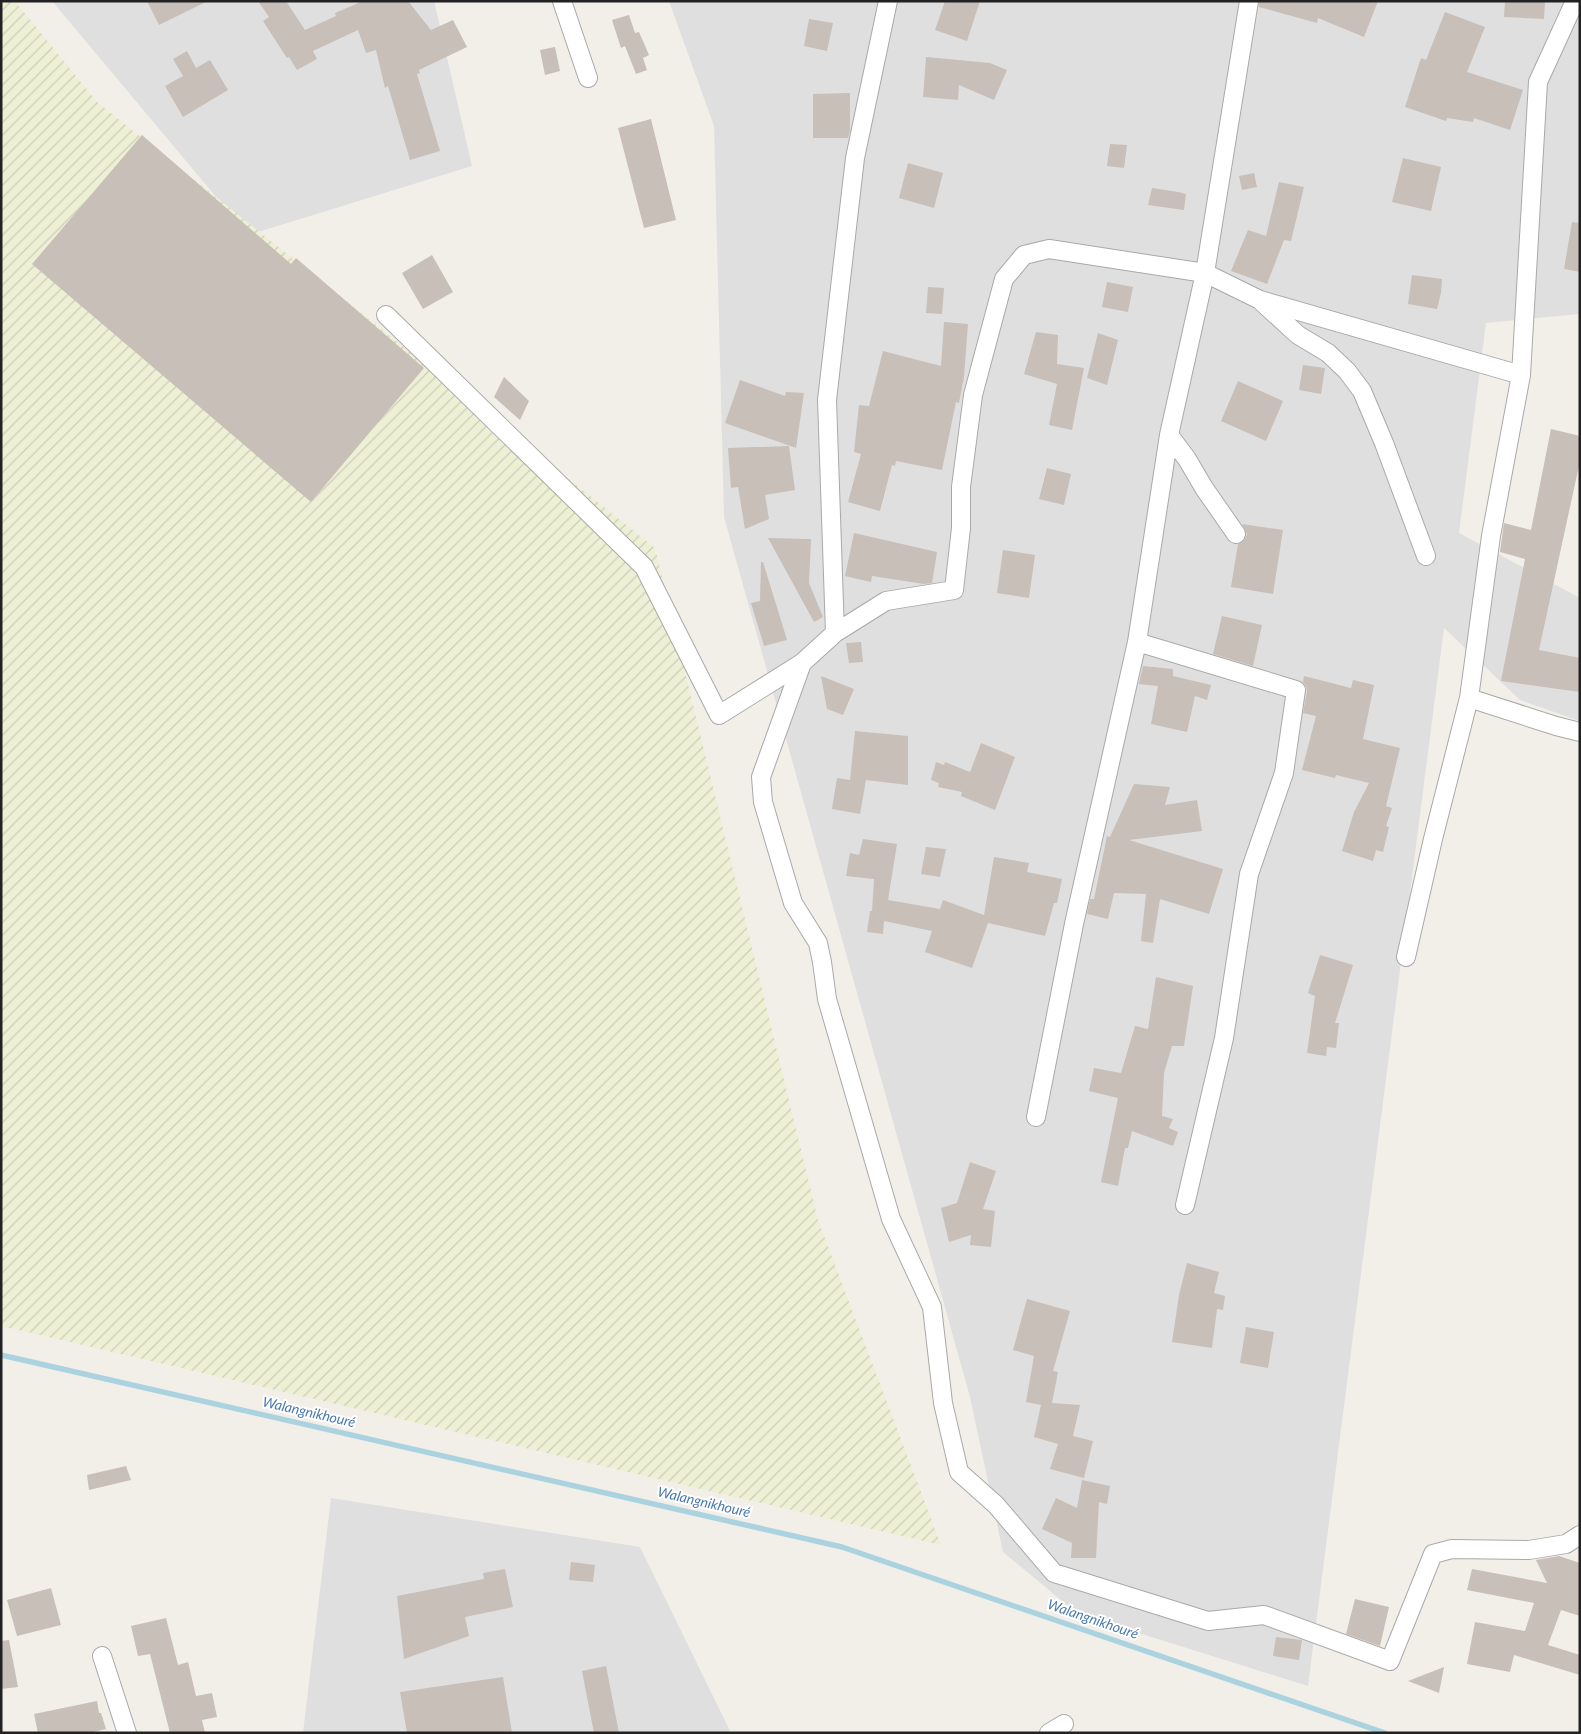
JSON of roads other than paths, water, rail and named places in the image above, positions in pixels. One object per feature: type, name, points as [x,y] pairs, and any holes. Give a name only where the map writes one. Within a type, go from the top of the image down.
[{"type":"street","points":[[562,1],[588,78]]},
{"type":"street","points":[[835,634],[827,400],[855,158],[888,1]]},
{"type":"street","points":[[1036,1118],[1074,924],[1137,642],[1169,435],[1205,273],[1249,1]]},
{"type":"street","points":[[1406,957],[1433,839],[1469,698],[1491,536],[1520,375],[1538,82],[1575,1]]},
{"type":"street","points":[[386,315],[644,567],[719,715],[802,663],[835,634],[886,601],[954,590],[961,528],[960,487],[973,395],[1004,279],[1024,255],[1049,249],[1205,273],[1260,300],[1520,375]]},
{"type":"street","points":[[1260,300],[1298,335],[1328,353],[1347,371],[1362,391],[1426,556]]},
{"type":"street","points":[[1169,435],[1236,534]]},
{"type":"street","points":[[1137,642],[1296,690],[1284,773],[1249,874],[1224,1038],[1186,1205]]},
{"type":"street","points":[[802,663],[761,778],[763,802],[794,903],[818,943],[827,999],[891,1220],[932,1307],[943,1403],[959,1472],[996,1505],[1054,1573],[1208,1621],[1264,1615],[1390,1661],[1433,1554],[1452,1549],[1529,1550],[1566,1544],[1580,1535]]},
{"type":"street","points":[[1469,698],[1580,732]]},
{"type":"street","points":[[102,1656],[127,1733]]},
{"type":"waterway","name":"Walangnikhouré","points":[[1,1355],[842,1547],[1385,1733]]}]
